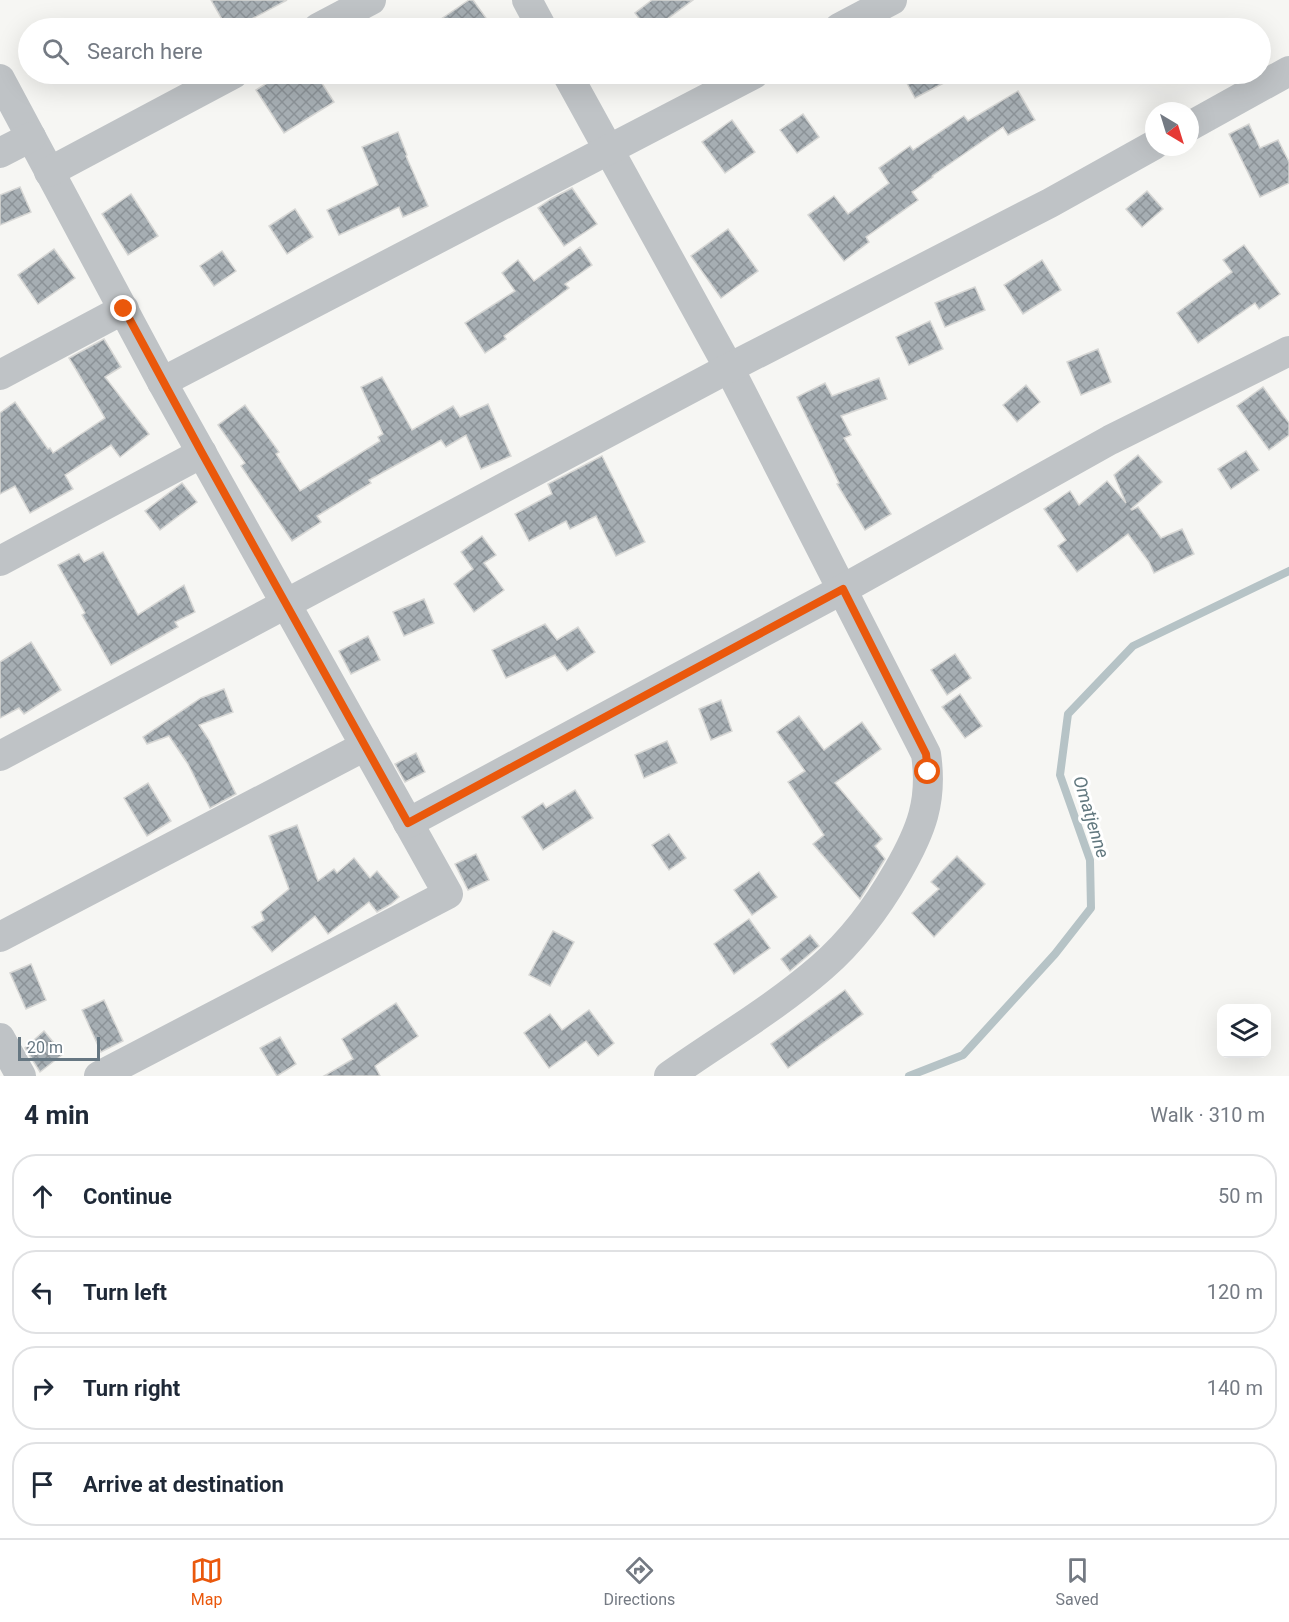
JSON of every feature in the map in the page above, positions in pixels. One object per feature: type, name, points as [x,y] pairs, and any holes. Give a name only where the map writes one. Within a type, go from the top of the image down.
[{"type":"street","points":[[337,18],[371,0]]},
{"type":"street","points":[[527,0],[537,18]]},
{"type":"street","points":[[858,18],[892,0]]},
{"type":"street","points":[[1271,81],[1289,71]]},
{"type":"street","points":[[0,79],[162,382],[448,894],[99,1076]]},
{"type":"street","points":[[49,172],[214,84]]},
{"type":"street","points":[[573,84],[729,368],[926,754],[928,772],[924,816],[914,844],[889,888],[860,928],[831,958],[778,1002],[669,1076]]},
{"type":"street","points":[[162,382],[735,84]]},
{"type":"street","points":[[1199,121],[1266,84]]},
{"type":"street","points":[[0,153],[31,137]]},
{"type":"street","points":[[0,756],[729,368],[1050,203],[1145,151]]},
{"type":"street","points":[[0,375],[124,309]]},
{"type":"street","points":[[408,823],[843,589],[1110,440],[1289,351]]},
{"type":"street","points":[[0,561],[202,453]]},
{"type":"street","points":[[0,937],[365,746]]},
{"type":"street","points":[[0,1038],[21,1076]]},
{"type":"building","points":[[211,0],[287,0],[254,18],[221,18]]},
{"type":"building","points":[[469,0],[473,0],[486,18],[443,18]]},
{"type":"building","points":[[652,0],[693,0],[669,18],[639,18],[635,13]]},
{"type":"building","points":[[265,84],[322,84],[334,102],[284,133],[256,90]]},
{"type":"building","points":[[907,84],[942,84],[915,98]]},
{"type":"building","points":[[1018,91],[1035,120],[1008,135],[1003,127],[932,176],[912,192],[918,200],[866,237],[869,242],[844,261],[808,215],[834,196],[848,214],[889,183],[879,168],[910,146],[913,150],[964,116],[968,121]]},
{"type":"building","points":[[803,114],[819,137],[797,153],[780,130]]},
{"type":"building","points":[[732,120],[755,152],[725,173],[702,142]]},
{"type":"building","points":[[1249,124],[1260,148],[1278,140],[1289,162],[1289,183],[1260,197],[1229,134]]},
{"type":"building","points":[[398,132],[428,206],[403,217],[399,207],[339,235],[327,210],[378,185],[362,147]]},
{"type":"building","points":[[20,187],[31,212],[0,225],[0,195]]},
{"type":"building","points":[[572,188],[597,224],[564,246],[538,208]]},
{"type":"building","points":[[1147,191],[1163,209],[1142,227],[1126,209]]},
{"type":"building","points":[[131,194],[158,236],[128,255],[102,214]]},
{"type":"building","points":[[295,209],[313,237],[287,254],[269,226]]},
{"type":"building","points":[[728,229],[758,271],[721,298],[691,256]]},
{"type":"building","points":[[1244,245],[1280,294],[1259,309],[1255,303],[1198,343],[1177,313],[1232,272],[1223,260]]},
{"type":"building","points":[[580,247],[592,265],[565,284],[569,288],[504,336],[506,339],[485,353],[465,323],[515,291],[502,273],[518,260],[534,281]]},
{"type":"building","points":[[54,249],[75,278],[38,304],[18,275]]},
{"type":"building","points":[[222,251],[236,271],[214,286],[200,266]]},
{"type":"building","points":[[1042,260],[1061,290],[1023,314],[1004,285]]},
{"type":"building","points":[[975,287],[985,310],[945,327],[935,303]]},
{"type":"building","points":[[930,321],[943,349],[909,365],[896,337]]},
{"type":"building","points":[[104,339],[121,367],[105,377],[149,434],[120,457],[111,445],[65,475],[73,489],[30,513],[15,486],[0,494],[0,413],[15,402],[53,453],[105,418],[69,358]]},
{"type":"building","points":[[1098,349],[1111,382],[1081,395],[1067,362]]},
{"type":"building","points":[[382,377],[412,430],[453,406],[460,417],[488,404],[511,456],[481,469],[466,435],[446,447],[441,440],[369,480],[371,483],[317,516],[321,522],[292,541],[241,466],[245,463],[218,425],[245,405],[279,452],[276,454],[300,491],[380,441],[378,437],[383,434],[361,387]]},
{"type":"building","points":[[879,378],[887,399],[841,416],[851,435],[844,438],[891,514],[865,530],[837,484],[839,483],[797,397],[825,383],[832,396]]},
{"type":"building","points":[[1026,385],[1040,402],[1017,422],[1003,405]]},
{"type":"building","points":[[1263,387],[1289,423],[1289,435],[1269,450],[1237,406]]},
{"type":"building","points":[[1246,451],[1259,470],[1231,489],[1218,469]]},
{"type":"building","points":[[1138,455],[1162,482],[1131,509],[1138,507],[1161,538],[1182,529],[1194,554],[1154,573],[1149,562],[1128,534],[1077,572],[1058,546],[1066,540],[1044,509],[1070,491],[1079,505],[1107,481],[1126,503],[1114,475]]},
{"type":"building","points":[[602,456],[645,542],[616,556],[596,516],[570,529],[566,521],[529,541],[515,514],[552,494],[548,484]]},
{"type":"building","points":[[182,483],[197,502],[160,530],[145,511]]},
{"type":"building","points":[[482,536],[496,555],[484,563],[504,590],[474,612],[454,584],[473,569],[461,552]]},
{"type":"building","points":[[103,552],[138,615],[184,585],[195,612],[175,622],[178,627],[111,665],[82,615],[85,613],[58,565],[79,554],[84,562]]},
{"type":"building","points":[[424,599],[434,623],[404,636],[393,612]]},
{"type":"building","points":[[545,624],[557,640],[578,627],[595,652],[567,671],[555,655],[506,678],[492,650]]},
{"type":"building","points":[[368,636],[380,660],[351,674],[339,651]]},
{"type":"building","points":[[31,642],[61,690],[24,714],[19,708],[0,718],[0,662]]},
{"type":"building","points":[[955,654],[971,678],[947,695],[931,670]]},
{"type":"building","points":[[224,689],[233,712],[199,725],[236,794],[210,808],[188,764],[169,736],[147,744],[143,737],[201,698]]},
{"type":"building","points":[[960,694],[982,726],[965,738],[942,707]]},
{"type":"building","points":[[721,700],[732,731],[711,740],[699,709]]},
{"type":"building","points":[[799,716],[824,750],[862,722],[881,749],[835,783],[882,839],[875,846],[885,859],[860,899],[813,844],[824,835],[788,782],[805,771],[777,732]]},
{"type":"building","points":[[667,741],[677,763],[644,778],[635,755]]},
{"type":"building","points":[[416,753],[425,772],[405,782],[395,764]]},
{"type":"building","points":[[148,783],[171,821],[147,836],[124,798]]},
{"type":"building","points":[[575,790],[593,818],[543,850],[522,817],[543,803],[546,808]]},
{"type":"building","points":[[297,825],[318,881],[334,869],[337,873],[354,858],[370,878],[377,871],[399,897],[377,912],[369,902],[328,934],[315,916],[272,952],[252,927],[264,920],[261,912],[289,889],[269,836]]},
{"type":"building","points":[[669,834],[686,858],[669,870],[652,845]]},
{"type":"building","points":[[476,854],[489,880],[468,890],[455,864]]},
{"type":"building","points":[[957,856],[985,884],[934,937],[912,913],[939,889],[931,882]]},
{"type":"building","points":[[759,872],[777,897],[752,915],[734,890]]},
{"type":"building","points":[[749,919],[770,948],[734,974],[714,944]]},
{"type":"building","points":[[553,931],[574,942],[550,986],[529,975]]},
{"type":"building","points":[[810,935],[819,946],[790,971],[781,959]]},
{"type":"building","points":[[31,964],[46,1000],[26,1009],[10,973]]},
{"type":"building","points":[[845,990],[863,1014],[788,1068],[771,1044]]},
{"type":"building","points":[[104,1000],[123,1041],[101,1052],[82,1010]]},
{"type":"building","points":[[396,1003],[418,1036],[375,1066],[380,1076],[324,1076],[353,1059],[342,1039]]},
{"type":"building","points":[[589,1010],[614,1043],[598,1056],[586,1041],[549,1068],[524,1033],[550,1014],[562,1030]]},
{"type":"building","points":[[44,1031],[63,1054],[40,1072],[25,1048]]},
{"type":"building","points":[[280,1037],[296,1064],[277,1076],[260,1048]]},
{"type":"waterway","name":"Omatjenne","points":[[909,1076],[963,1055],[1055,954],[1091,908],[1090,860],[1060,775],[1068,714],[1133,646],[1289,571]]},
{"type":"route","points":[[124,309],[162,382],[408,823],[843,589],[926,754],[928,772]]}]
